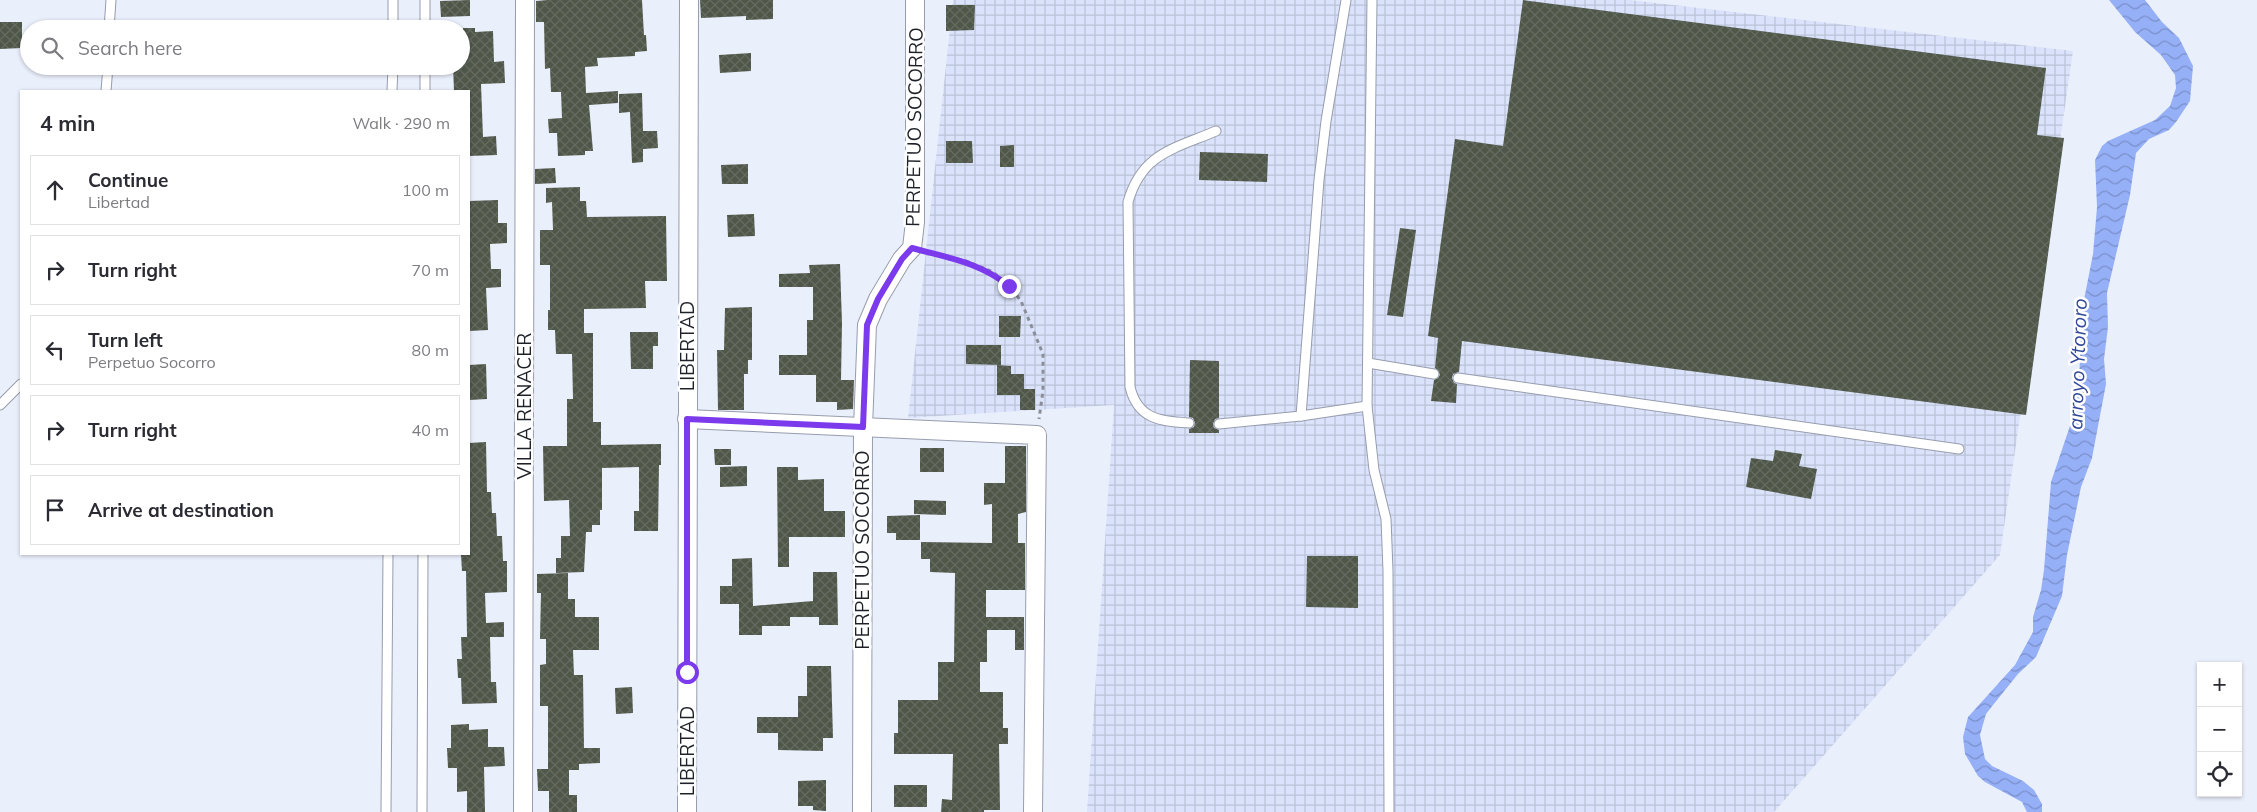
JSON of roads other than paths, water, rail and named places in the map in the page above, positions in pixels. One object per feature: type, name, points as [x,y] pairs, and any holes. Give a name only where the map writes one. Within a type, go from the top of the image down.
[{"type":"street","name":"VILLA RENACER","points":[[522,812],[525,0]]},
{"type":"street","name":"LIBERTAD","points":[[687,812],[689,0]]},
{"type":"street","name":"PERPETUO SOCORRO","points":[[862,812],[863,427],[867,325],[878,299],[902,259],[912,248],[915,222],[915,0]]},
{"type":"street","points":[[687,419],[1037,435],[1033,812]]},
{"type":"lane","points":[[110,20],[111,0]]},
{"type":"lane","points":[[393,0],[393,20]]},
{"type":"lane","points":[[425,0],[425,20]]},
{"type":"lane","points":[[1301,416],[1319,180],[1326,120],[1346,0]]},
{"type":"lane","points":[[1372,0],[1367,406],[1374,470],[1386,519],[1389,812]]},
{"type":"lane","points":[[106,90],[107,75]]},
{"type":"lane","points":[[392,90],[393,75]]},
{"type":"lane","points":[[425,75],[425,90]]},
{"type":"lane","points":[[1189,424],[1161,421],[1149,416],[1139,407],[1132,396],[1130,387],[1128,202],[1133,185],[1145,167],[1158,156],[1216,131]]},
{"type":"lane","points":[[1368,363],[1434,374]]},
{"type":"lane","points":[[1458,378],[1959,449]]},
{"type":"lane","points":[[0,405],[20,385]]},
{"type":"lane","points":[[1219,424],[1301,416],[1367,406]]},
{"type":"lane","points":[[386,812],[388,555]]},
{"type":"lane","points":[[422,812],[423,555]]},
{"type":"water","points":[[2109,0],[2145,0],[2162,22],[2179,38],[2193,66],[2190,101],[2169,130],[2149,139],[2136,153],[2130,195],[2107,293],[2108,327],[2104,359],[2106,384],[2092,458],[2081,487],[2067,555],[2062,596],[2036,657],[2018,674],[1986,714],[1980,735],[1985,759],[1992,766],[2023,781],[2034,790],[2042,804],[2042,812],[2027,812],[2022,802],[1985,782],[1978,776],[1965,754],[1963,737],[1968,717],[2015,665],[2033,632],[2033,617],[2041,590],[2044,570],[2051,482],[2074,414],[2079,381],[2082,310],[2093,254],[2097,207],[2095,160],[2102,146],[2108,141],[2155,120],[2170,106],[2176,88],[2175,75],[2161,55],[2135,32]]},
{"type":"water label","name":"arroyo Ytororo","points":[[2077,364]]}]
